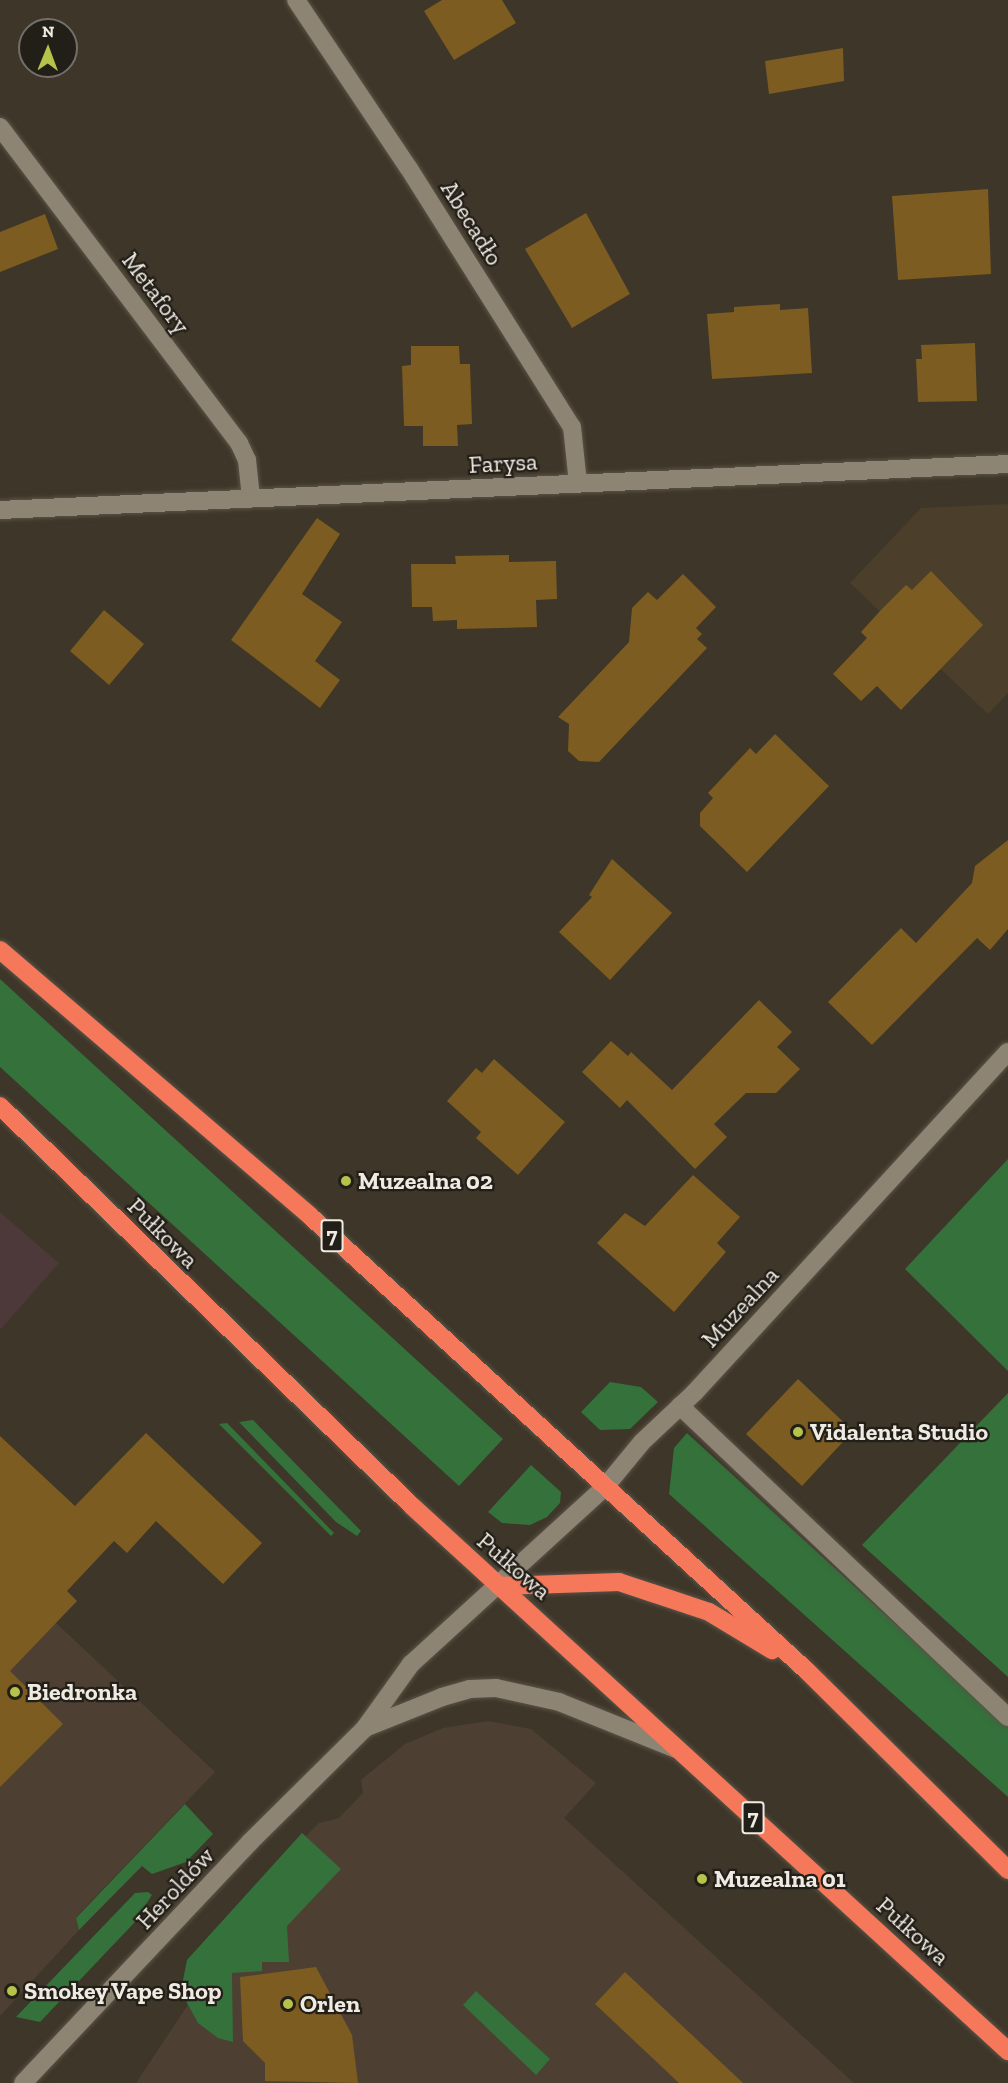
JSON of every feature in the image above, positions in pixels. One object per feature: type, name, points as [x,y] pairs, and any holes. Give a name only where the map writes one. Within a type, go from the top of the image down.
[{"type":"highway","name":"7","points":[[0,950],[310,1216],[807,1671],[1008,1870]]},
{"type":"highway","name":"Pułkowa","points":[[0,1106],[224,1327],[499,1586],[1008,2051]]},
{"type":"highway","points":[[499,1586],[620,1581],[709,1612],[807,1671]]},
{"type":"street","name":"Abecadło","points":[[296,0],[408,167],[572,427],[578,483]]},
{"type":"street","name":"Metafory","points":[[0,127],[239,443],[247,460],[251,498]]},
{"type":"street","name":"Farysa","points":[[0,510],[1008,464]]},
{"type":"street","name":"Muzealna","points":[[499,1586],[605,1487],[642,1442],[680,1406],[1008,1052]]},
{"type":"street","points":[[680,1406],[1008,1717]]},
{"type":"street","name":"Heroldów","points":[[23,2083],[250,1842],[365,1728],[411,1664],[499,1586]]},
{"type":"street","name":"Heroldów","points":[[365,1728],[442,1697],[470,1689],[495,1688],[559,1702],[679,1750]]},
{"type":"shaded area","points":[[1008,504],[1008,693],[988,714],[850,583],[921,508]]},
{"type":"shaded area","points":[[0,1212],[59,1263],[0,1330]]},
{"type":"shaded area","points":[[0,1582],[39,1607],[215,1772],[76,1917],[79,1930],[0,2016]]},
{"type":"shaded area","points":[[488,1721],[531,1729],[596,1783],[564,1818],[854,2083],[136,2083],[302,1833],[306,1836],[319,1823],[339,1818],[363,1793],[361,1780],[405,1744],[443,1728]]},
{"type":"green space","points":[[0,979],[503,1439],[459,1486],[0,1067]]},
{"type":"green space","points":[[1008,1159],[1008,1371],[905,1269]]},
{"type":"green space","points":[[610,1382],[641,1387],[658,1402],[630,1429],[600,1430],[581,1412]]},
{"type":"green space","points":[[1008,1393],[1008,1677],[862,1545]]},
{"type":"green space","points":[[253,1420],[361,1531],[357,1536],[336,1522],[239,1422]]},
{"type":"green space","points":[[227,1423],[334,1533],[331,1536],[219,1424]]},
{"type":"green space","points":[[687,1433],[1008,1727],[1008,1797],[669,1494],[674,1448]]},
{"type":"green space","points":[[531,1465],[561,1492],[560,1503],[547,1517],[530,1525],[502,1523],[488,1512]]},
{"type":"green space","points":[[185,1804],[213,1834],[186,1862],[152,1874],[142,1866],[79,1930],[76,1918]]},
{"type":"green space","points":[[302,1833],[341,1869],[287,1926],[289,1962],[262,1962],[262,1971],[232,1973],[233,2042],[218,2038],[198,2023],[187,2003],[182,1985],[187,1960]]},
{"type":"green space","points":[[148,1892],[152,1895],[134,1923],[40,2022],[16,2017],[135,1893]]},
{"type":"green space","points":[[476,1991],[550,2059],[536,2075],[463,2005]]},
{"type":"building","points":[[442,0],[502,0],[516,23],[454,60],[424,11]]},
{"type":"building","points":[[843,48],[844,81],[769,94],[765,61]]},
{"type":"building","points":[[988,189],[991,274],[898,280],[892,196]]},
{"type":"building","points":[[586,213],[630,294],[572,328],[525,249]]},
{"type":"building","points":[[45,214],[58,249],[0,272],[0,232]]},
{"type":"building","points":[[780,304],[780,310],[808,308],[812,373],[712,379],[707,314],[734,312],[734,307]]},
{"type":"building","points":[[975,343],[977,401],[918,402],[916,359],[922,359],[921,345]]},
{"type":"building","points":[[411,346],[459,346],[460,364],[470,364],[472,424],[457,425],[458,446],[423,446],[423,426],[404,426],[402,366],[411,365]]},
{"type":"building","points":[[317,518],[340,534],[302,594],[342,622],[315,661],[340,680],[320,708],[231,640]]},
{"type":"building","points":[[509,555],[509,562],[556,561],[557,599],[536,600],[537,627],[457,629],[457,620],[433,621],[432,607],[412,607],[411,564],[456,564],[455,556]]},
{"type":"building","points":[[931,571],[983,625],[901,710],[877,686],[861,701],[833,674],[867,638],[861,632],[880,611],[906,585],[912,590]]},
{"type":"building","points":[[683,574],[716,607],[696,628],[702,634],[697,639],[707,648],[599,762],[579,761],[568,751],[569,724],[558,717],[629,642],[632,608],[648,592],[657,600]]},
{"type":"building","points":[[104,610],[144,644],[109,685],[70,651]]},
{"type":"building","points":[[775,734],[829,786],[747,872],[700,826],[700,813],[713,798],[708,793],[750,748],[756,754]]},
{"type":"building","points":[[1008,840],[1008,929],[990,950],[977,938],[872,1045],[828,1002],[901,928],[916,943],[972,883],[975,866]]},
{"type":"building","points":[[612,859],[672,913],[610,980],[559,932],[592,897],[589,895]]},
{"type":"building","points":[[759,1000],[792,1032],[777,1047],[800,1069],[776,1093],[746,1093],[714,1124],[727,1137],[695,1169],[627,1100],[620,1108],[582,1072],[611,1041],[628,1056],[631,1052],[672,1090]]},
{"type":"building","points":[[494,1059],[565,1122],[518,1175],[476,1138],[481,1132],[447,1101],[476,1068],[482,1073]]},
{"type":"building","points":[[693,1175],[740,1217],[717,1243],[726,1252],[674,1312],[597,1243],[625,1213],[645,1226]]},
{"type":"building","points":[[798,1379],[853,1431],[802,1486],[746,1434]]},
{"type":"building","points":[[146,1433],[262,1543],[223,1584],[156,1521],[127,1553],[114,1541],[67,1591],[77,1601],[10,1671],[63,1724],[0,1787],[0,1436],[75,1506]]},
{"type":"building","name":"Orlen","points":[[316,1967],[352,2035],[358,2083],[265,2081],[265,2063],[243,2041],[240,1977]]},
{"type":"building","points":[[625,1972],[743,2083],[679,2083],[595,2004]]},
{"type":"place","name":"Muzealna 02","points":[[346,1181]]},
{"type":"place","name":"Vidalenta Studio","points":[[798,1432]]},
{"type":"place","name":"Biedronka","points":[[15,1692]]},
{"type":"place","name":"Muzealna 01","points":[[702,1879]]},
{"type":"place","name":"Smokey Vape Shop","points":[[12,1991]]},
{"type":"place","name":"Orlen","points":[[288,2004]]}]
